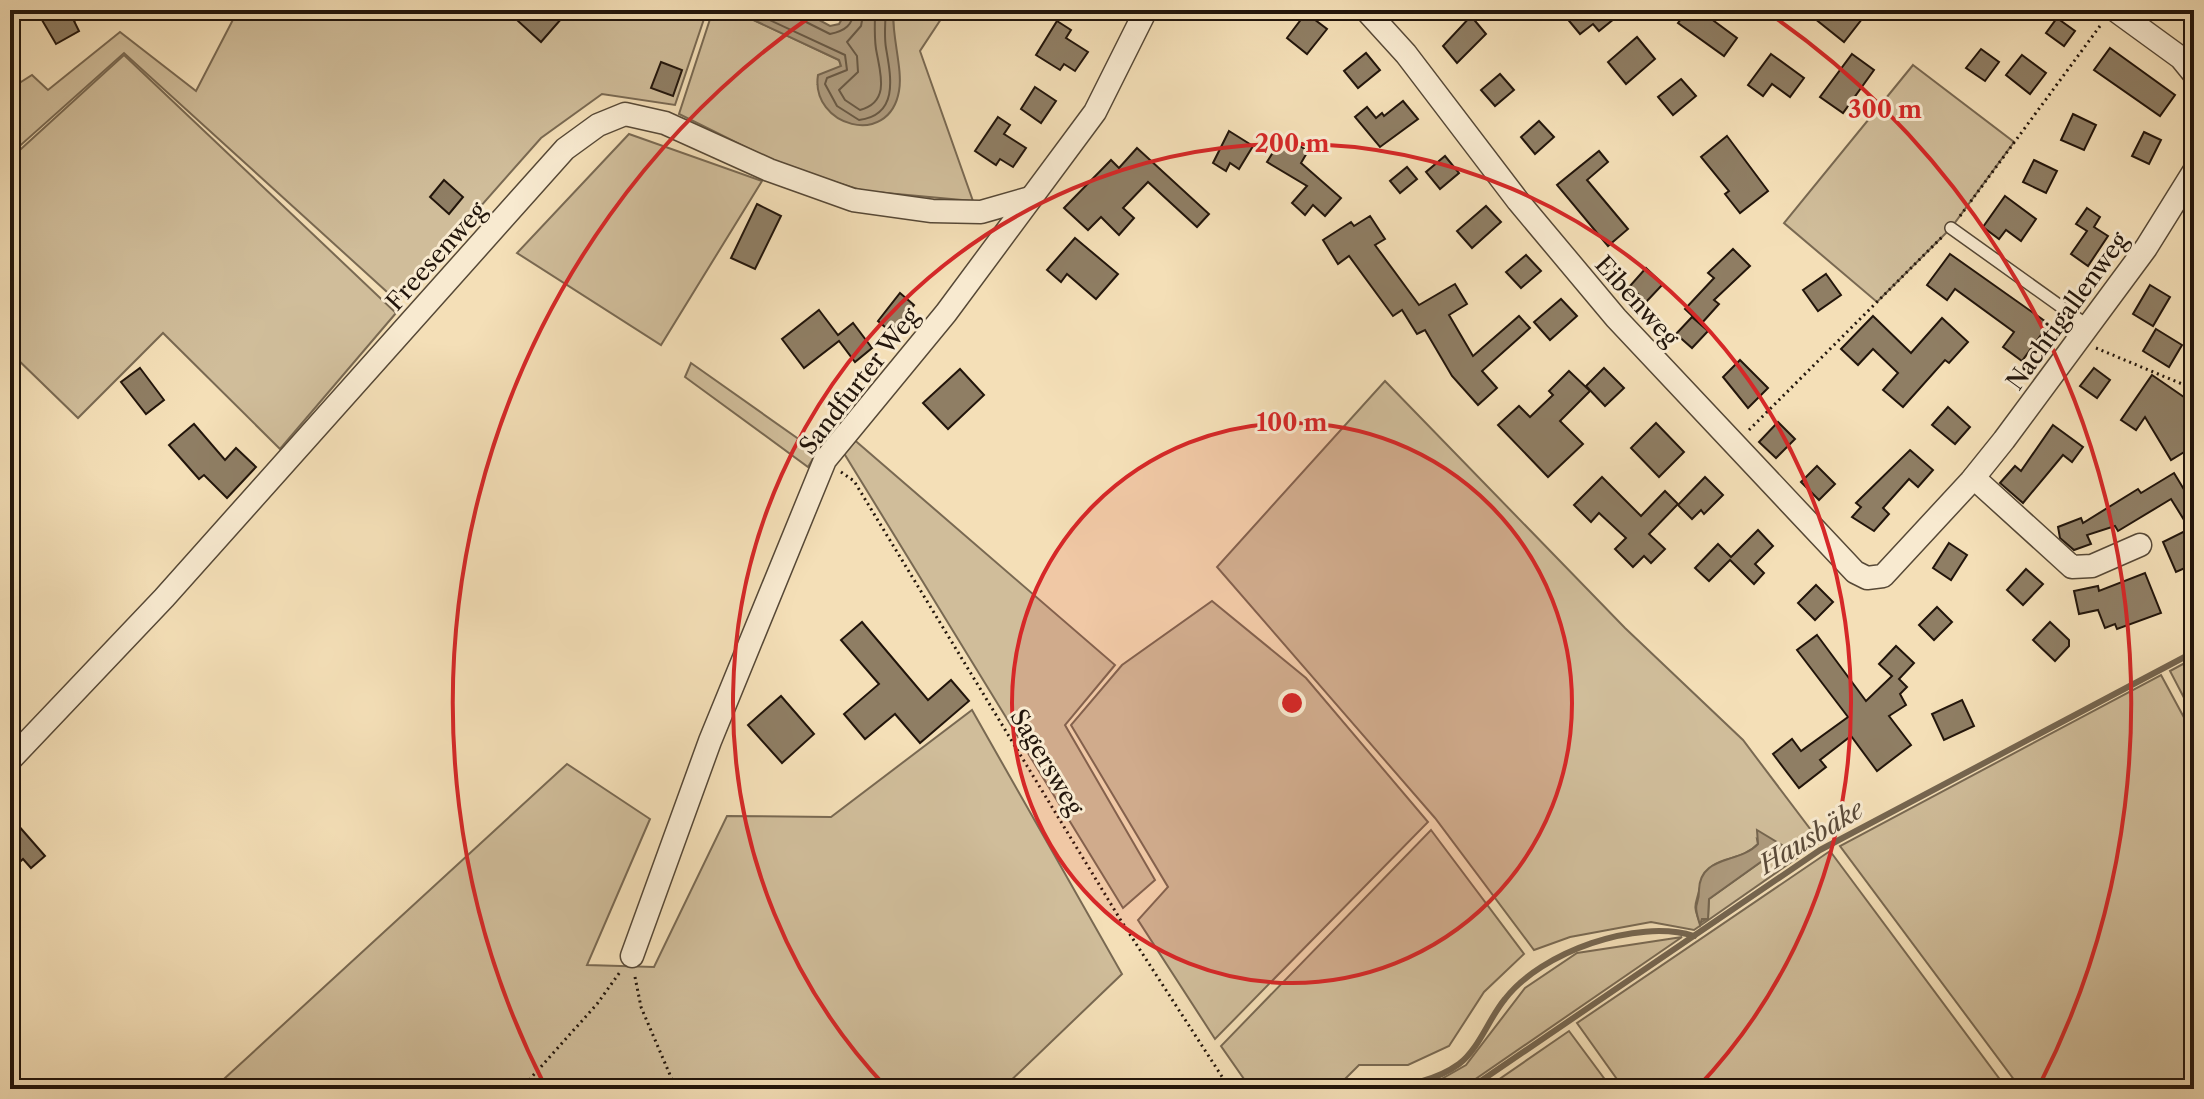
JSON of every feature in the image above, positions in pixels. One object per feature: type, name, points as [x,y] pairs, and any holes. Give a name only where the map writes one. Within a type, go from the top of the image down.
[{"type":"street","name":"Sandfurter Weg","points":[[632,956],[710,741],[825,460],[946,313],[1095,112],[1146,10]]},
{"type":"street","name":"Eibenweg","points":[[1366,10],[1406,54],[1576,273],[1855,572],[1867,578],[1883,576],[1900,561]]},
{"type":"street","points":[[2109,16],[2181,58],[2194,74]]},
{"type":"street","name":"Freesenweg","points":[[10,760],[174,587],[565,149],[598,125],[625,114],[665,123],[769,170],[853,200],[932,211],[981,212],[1030,198]]},
{"type":"street","name":"Nachtigallenweg","points":[[1900,561],[1974,478],[2146,248],[2194,171]]},
{"type":"street","points":[[1974,478],[2072,567],[2092,566],[2140,545]]},
{"type":"lane","points":[[1951,228],[2083,333]]},
{"type":"path","points":[[1734,445],[1951,228],[2109,16]]},
{"type":"path","points":[[2083,333],[2194,389]]},
{"type":"path","name":"Sagersweg","points":[[825,460],[854,481],[1120,919],[1230,1089]]},
{"type":"path","points":[[632,956],[641,1007],[676,1089]]},
{"type":"path","points":[[521,1089],[597,1004],[632,956]]},
{"type":"shaded area","points":[[238,10],[707,10],[675,105],[602,94],[541,138],[397,301],[124,53],[13,152],[10,149],[10,89],[32,75],[48,90],[120,32],[196,91]]},
{"type":"shaded area","points":[[713,10],[732,10],[839,60],[841,66],[817,85],[894,47],[893,10],[947,10],[920,51],[973,201],[864,191],[786,167],[679,114]]},
{"type":"shaded area","points":[[124,55],[396,313],[280,449],[163,333],[78,418],[10,352],[10,159]]},
{"type":"shaded area","points":[[1913,65],[2014,142],[1951,228],[1877,302],[1784,223]]},
{"type":"shaded area","points":[[629,134],[762,181],[661,345],[517,253]]},
{"type":"shaded area","points":[[691,363],[817,452],[808,467],[685,377]]},
{"type":"shaded area","points":[[1385,381],[1625,628],[1743,740],[1820,842],[1694,930],[1651,922],[1570,937],[1534,950],[1435,818],[1217,567]],"holes":[[[1757,839],[1785,854],[1772,854],[1709,899],[1708,918],[1700,923],[1696,905],[1704,875],[1710,868],[1750,851],[1758,844]]]},
{"type":"shaded area","points":[[851,437],[1115,665],[1065,725],[1155,880],[1123,908],[842,450]]},
{"type":"shaded area","points":[[1212,601],[1306,678],[1428,822],[1215,1039],[1138,920],[1168,887],[1071,725],[1122,665]]},
{"type":"shaded area","points":[[2194,658],[2194,717],[2170,671]]},
{"type":"shaded area","points":[[2161,675],[2194,736],[2194,1089],[2021,1089],[1840,846]]},
{"type":"shaded area","points":[[972,710],[1122,974],[1002,1089],[213,1089],[567,764],[650,819],[587,965],[654,967],[727,816],[831,817]]},
{"type":"shaded area","points":[[1431,830],[1524,954],[1484,992],[1449,1046],[1408,1065],[1359,1065],[1335,1089],[1251,1089],[1221,1046]]},
{"type":"shaded area","points":[[1830,851],[2007,1089],[1624,1089],[1577,1023]]},
{"type":"shaded area","points":[[1682,937],[1461,1089],[1412,1089],[1429,1086],[1466,1065],[1525,988],[1577,953]]},
{"type":"shaded area","points":[[1569,1031],[1612,1089],[1485,1089]]},
{"type":"water","points":[[732,10],[801,10],[830,26],[839,24],[847,10],[893,10],[900,83],[892,109],[881,120],[867,125],[852,124],[837,118],[826,107],[819,93],[818,75],[841,66],[839,60]]},
{"type":"water","points":[[1757,830],[1792,851],[1772,854],[1709,899],[1708,919],[1702,919],[1700,925],[1696,908],[1701,879],[1713,865],[1741,855],[1758,844]]},
{"type":"building","points":[[48,10],[95,10],[74,21],[79,31],[56,44],[39,15]]},
{"type":"building","points":[[527,10],[569,10],[541,42],[518,21]]},
{"type":"building","points":[[1560,10],[1625,10],[1599,31],[1593,24],[1580,34]]},
{"type":"building","points":[[1688,10],[1699,10],[1737,38],[1724,56],[1678,23]]},
{"type":"building","points":[[1804,10],[1869,10],[1844,42]]},
{"type":"building","points":[[1306,13],[1327,29],[1307,54],[1287,38]]},
{"type":"building","points":[[1471,16],[1486,34],[1457,63],[1443,46]]},
{"type":"building","points":[[2057,18],[2075,31],[2064,46],[2046,33]]},
{"type":"building","points":[[1057,21],[1071,30],[1066,38],[1088,52],[1075,71],[1064,64],[1060,70],[1036,55]]},
{"type":"building","points":[[1637,37],[1655,59],[1626,84],[1608,62]]},
{"type":"building","points":[[2110,48],[2175,95],[2160,116],[2094,70]]},
{"type":"building","points":[[1981,49],[1999,62],[1985,81],[1966,68]]},
{"type":"building","points":[[1366,53],[1380,70],[1358,88],[1344,71]]},
{"type":"building","points":[[1771,54],[1804,78],[1790,97],[1772,84],[1763,96],[1748,85]]},
{"type":"building","points":[[1852,54],[1874,70],[1843,113],[1820,97]]},
{"type":"building","points":[[2022,55],[2046,73],[2030,94],[2006,75]]},
{"type":"building","points":[[661,62],[682,70],[673,96],[651,88]]},
{"type":"building","points":[[1500,74],[1514,90],[1495,106],[1481,90]]},
{"type":"building","points":[[1681,79],[1696,96],[1673,115],[1658,97]]},
{"type":"building","points":[[1035,87],[1056,101],[1041,123],[1021,109]]},
{"type":"building","points":[[1403,101],[1418,119],[1380,147],[1355,117],[1367,107],[1376,118],[1382,113],[1384,116]]},
{"type":"building","points":[[2073,114],[2096,125],[2084,150],[2061,140]]},
{"type":"building","points":[[998,117],[1010,125],[1004,134],[1026,148],[1013,167],[1000,159],[996,165],[975,151]]},
{"type":"building","points":[[1539,121],[1554,137],[1535,154],[1521,137]]},
{"type":"building","points":[[1229,131],[1253,146],[1239,169],[1230,163],[1226,171],[1213,163]]},
{"type":"building","points":[[2144,132],[2161,140],[2149,164],[2132,156]]},
{"type":"building","points":[[1283,136],[1308,151],[1301,163],[1341,198],[1325,216],[1313,205],[1305,215],[1292,203],[1307,186],[1267,162]]},
{"type":"building","points":[[1727,136],[1768,191],[1740,213],[1725,194],[1729,191],[1701,157]]},
{"type":"building","points":[[1137,148],[1209,214],[1197,227],[1148,182],[1123,208],[1134,218],[1119,235],[1101,217],[1088,230],[1064,208],[1111,160],[1119,168]]},
{"type":"building","points":[[1599,151],[1608,162],[1587,180],[1628,229],[1608,246],[1557,185]]},
{"type":"building","points":[[1445,156],[1459,173],[1440,189],[1426,172]]},
{"type":"building","points":[[2034,160],[2057,171],[2046,193],[2023,182]]},
{"type":"building","points":[[1407,167],[1417,179],[1400,193],[1390,181]]},
{"type":"building","points":[[444,180],[463,197],[449,214],[430,197]]},
{"type":"building","points":[[2005,196],[2036,219],[2021,241],[2006,230],[1999,239],[1983,227]]},
{"type":"building","points":[[757,204],[781,216],[755,269],[731,258]]},
{"type":"building","points":[[1486,206],[1501,222],[1472,248],[1457,231]]},
{"type":"building","points":[[2087,208],[2100,217],[2094,227],[2108,236],[2088,266],[2071,254],[2087,231],[2076,224]]},
{"type":"building","points":[[1370,216],[1385,239],[1375,245],[1419,305],[1455,284],[1467,304],[1449,315],[1473,356],[1519,316],[1530,328],[1482,371],[1497,388],[1478,405],[1452,376],[1425,330],[1417,334],[1402,310],[1393,316],[1349,256],[1338,264],[1323,240],[1351,222],[1354,226]]},
{"type":"building","points":[[1075,238],[1118,274],[1096,299],[1067,274],[1061,282],[1047,270]]},
{"type":"building","points":[[1733,249],[1750,266],[1714,300],[1719,304],[1701,324],[1685,309],[1714,278],[1708,273]]},
{"type":"building","points":[[1950,254],[2049,324],[2022,361],[2003,347],[2014,332],[1955,289],[1947,300],[1927,285]]},
{"type":"building","points":[[1526,255],[1541,271],[1521,288],[1506,272]]},
{"type":"building","points":[[1646,268],[1663,284],[1646,302],[1630,286]]},
{"type":"building","points":[[1826,274],[1841,295],[1818,311],[1803,290]]},
{"type":"building","points":[[2150,285],[2170,297],[2153,326],[2133,314]]},
{"type":"building","points":[[900,293],[914,305],[891,332],[878,321]]},
{"type":"building","points":[[1561,299],[1577,316],[1550,340],[1534,322]]},
{"type":"building","points":[[819,310],[838,335],[853,323],[872,348],[855,362],[839,341],[804,368],[782,339]]},
{"type":"building","points":[[1873,316],[1911,353],[1942,318],[1968,342],[1949,363],[1945,360],[1903,407],[1883,390],[1898,373],[1873,349],[1858,365],[1841,349]]},
{"type":"building","points":[[1692,317],[1708,331],[1692,348],[1676,334]]},
{"type":"building","points":[[2156,329],[2182,345],[2169,367],[2143,351]]},
{"type":"building","points":[[1740,360],[1768,388],[1748,408],[1723,377]]},
{"type":"building","points":[[140,368],[164,400],[146,414],[121,382]]},
{"type":"building","points":[[1604,368],[1624,388],[1605,406],[1586,386]]},
{"type":"building","points":[[2094,368],[2110,380],[2097,398],[2080,386]]},
{"type":"building","points":[[960,369],[984,395],[948,429],[923,403]]},
{"type":"building","points":[[1569,371],[1590,391],[1560,421],[1583,444],[1548,477],[1498,425],[1519,406],[1530,417],[1553,395],[1549,391]]},
{"type":"building","points":[[2152,375],[2194,404],[2194,446],[2171,460],[2145,417],[2136,430],[2121,420]]},
{"type":"building","points":[[1948,407],[1970,427],[1955,444],[1932,425]]},
{"type":"building","points":[[1778,422],[1795,439],[1776,458],[1759,442]]},
{"type":"building","points":[[1656,423],[1684,452],[1659,477],[1631,448]]},
{"type":"building","points":[[194,424],[225,460],[236,448],[256,467],[227,498],[204,475],[199,479],[169,445]]},
{"type":"building","points":[[2053,425],[2083,447],[2072,462],[2063,455],[2023,503],[2000,483],[2015,466],[2021,471]]},
{"type":"building","points":[[1910,450],[1933,470],[1918,487],[1909,479],[1883,508],[1889,514],[1874,531],[1852,517],[1861,507],[1856,503]]},
{"type":"building","points":[[1817,466],[1835,484],[1819,500],[1801,482]]},
{"type":"building","points":[[2174,473],[2194,506],[2194,536],[2171,499],[2118,531],[2115,526],[2087,535],[2091,544],[2074,550],[2060,538],[2058,527],[2081,518],[2083,523],[2138,489],[2141,493]]},
{"type":"building","points":[[1602,477],[1641,516],[1665,491],[1678,504],[1649,534],[1665,549],[1651,563],[1644,556],[1633,567],[1615,549],[1626,538],[1599,513],[1591,522],[1574,505]]},
{"type":"building","points":[[1705,477],[1723,495],[1704,514],[1701,510],[1692,519],[1678,505]]},
{"type":"building","points":[[1758,530],[1773,546],[1755,564],[1764,573],[1754,584],[1730,560],[1709,581],[1695,568],[1718,544],[1731,557]]},
{"type":"building","points":[[2185,531],[2194,551],[2194,564],[2176,572],[2163,542]]},
{"type":"building","points":[[1949,543],[1967,555],[1951,580],[1933,568]]},
{"type":"building","points":[[2026,569],[2043,584],[2023,605],[2007,590]]},
{"type":"building","points":[[2145,573],[2161,613],[2117,629],[2115,624],[2105,628],[2098,610],[2079,614],[2074,591],[2098,586],[2099,591]]},
{"type":"building","points":[[1816,585],[1833,602],[1815,620],[1798,603]]},
{"type":"building","points":[[1937,607],[1952,622],[1934,640],[1919,625]]},
{"type":"building","points":[[862,622],[928,700],[951,680],[969,701],[920,743],[895,714],[865,739],[844,714],[879,684],[841,640]]},
{"type":"building","points":[[2050,622],[2069,640],[2069,646],[2055,661],[2033,640]]},
{"type":"building","points":[[1817,635],[1866,701],[1892,676],[1879,664],[1896,646],[1914,663],[1899,679],[1907,687],[1900,694],[1906,705],[1889,716],[1911,745],[1877,771],[1851,736],[1820,760],[1826,767],[1799,788],[1773,754],[1792,739],[1801,751],[1848,717],[1797,650]]},
{"type":"building","points":[[781,696],[814,734],[782,763],[748,725]]},
{"type":"building","points":[[1962,700],[1974,726],[1944,740],[1932,714]]},
{"type":"building","points":[[10,816],[45,856],[31,868],[23,859],[10,871]]},
{"type":"waterway","name":"Hausbäke","points":[[1469,1089],[1820,850],[2194,652]]},
{"type":"waterway","points":[[1366,1089],[1426,1080],[1459,1064],[1472,1050],[1505,999],[1521,982],[1566,954],[1592,943],[1645,932],[1694,936]]}]
